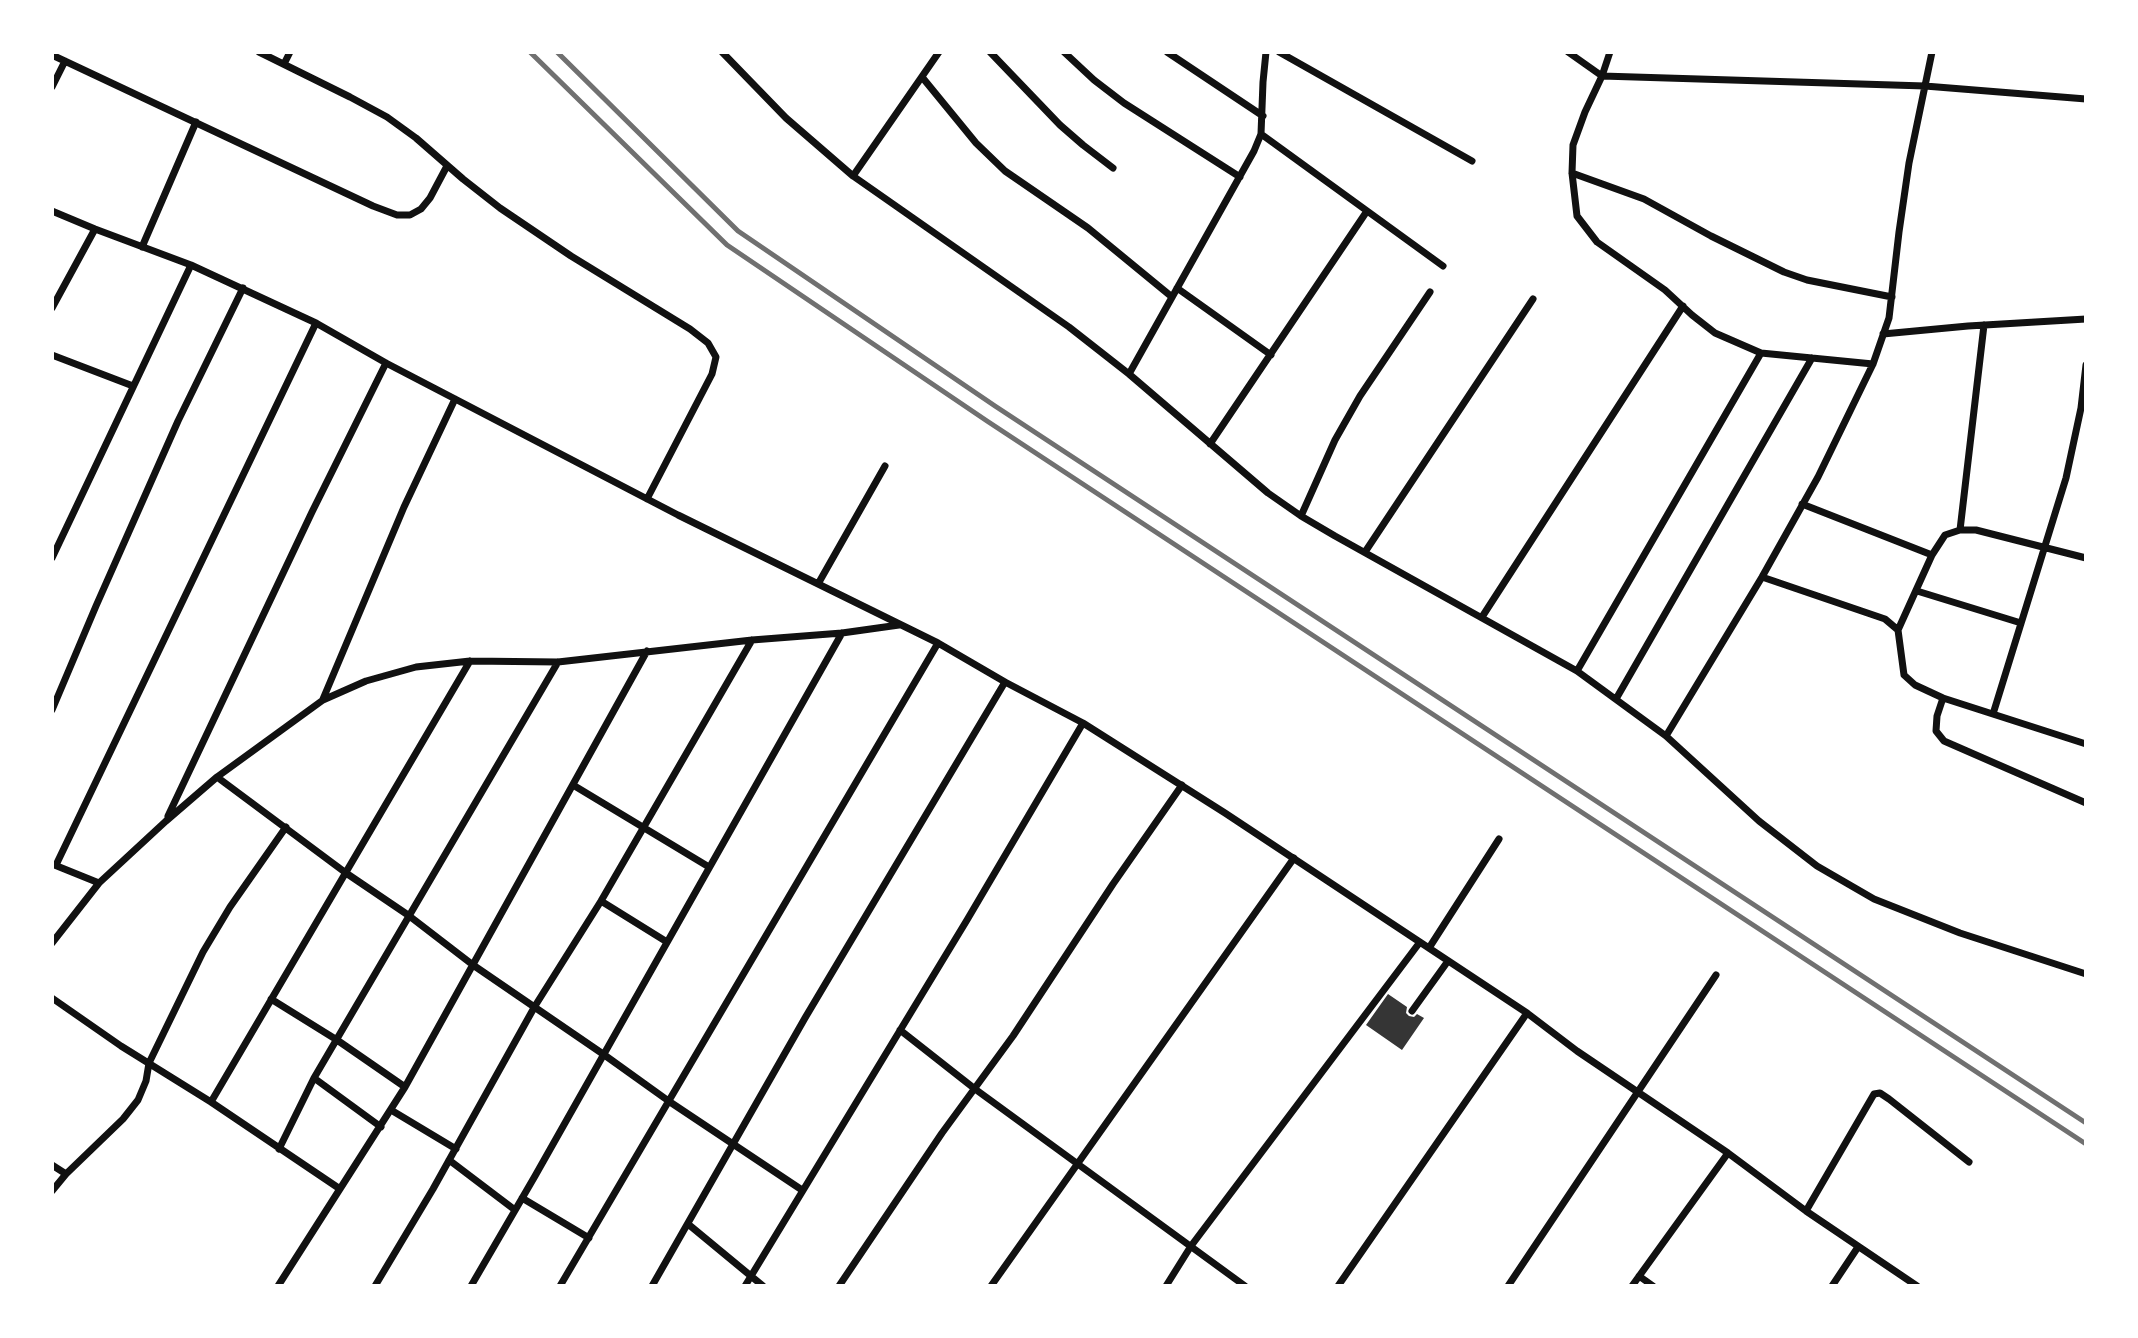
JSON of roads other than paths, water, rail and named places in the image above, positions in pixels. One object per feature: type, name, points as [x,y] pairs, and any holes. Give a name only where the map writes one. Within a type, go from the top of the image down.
[{"type":"street","points":[[259,52],[387,117],[500,208],[708,343],[716,357],[712,374],[647,499]]},
{"type":"street","points":[[284,64],[290,52]]},
{"type":"street","points":[[722,52],[786,118],[853,176],[1069,327],[1129,374],[1268,493],[1301,516],[1577,671],[1667,736],[1759,821],[1817,866],[1874,899],[1960,933],[2085,974]]},
{"type":"street","points":[[853,176],[939,52]]},
{"type":"street","points":[[990,52],[1059,125],[1113,168]]},
{"type":"street","points":[[1064,52],[1124,103],[1240,177]]},
{"type":"street","points":[[1167,52],[1263,116]]},
{"type":"street","points":[[1129,374],[1240,177],[1261,134],[1262,82],[1266,52]]},
{"type":"street","points":[[1279,52],[1472,161]]},
{"type":"street","points":[[1568,52],[1602,76],[1925,86],[2085,99]]},
{"type":"street","points":[[1610,52],[1573,145],[1572,173],[1577,216],[1597,242],[1665,290],[1715,333],[1761,353],[1873,363]]},
{"type":"street","points":[[1667,736],[1762,578],[1873,363],[1889,318],[1909,163],[1932,52]]},
{"type":"street","points":[[52,55],[397,215],[410,215],[421,209],[447,166]]},
{"type":"street","points":[[52,87],[65,61]]},
{"type":"street","points":[[922,76],[976,143],[1005,171],[1088,228],[1172,297]]},
{"type":"street","points":[[142,247],[196,122]]},
{"type":"street","points":[[1261,134],[1443,265]]},
{"type":"street","points":[[1572,173],[1644,199],[1784,272],[1892,297]]},
{"type":"street","points":[[52,211],[191,265],[316,323],[386,363],[647,499],[938,643],[1083,723],[1294,858],[1527,1013],[1577,1051],[1917,1286]]},
{"type":"street","points":[[1210,444],[1367,211]]},
{"type":"street","points":[[52,308],[94,229]]},
{"type":"street","points":[[52,558],[191,265]]},
{"type":"street","points":[[52,710],[178,421],[243,288]]},
{"type":"street","points":[[1178,288],[1271,355]]},
{"type":"street","points":[[1301,516],[1329,452],[1360,396],[1430,292]]},
{"type":"street","points":[[1364,552],[1533,299]]},
{"type":"street","points":[[1482,617],[1683,306]]},
{"type":"street","points":[[1884,334],[2085,319]]},
{"type":"street","points":[[99,883],[54,865],[316,323]]},
{"type":"street","points":[[1960,530],[1984,325]]},
{"type":"street","points":[[1577,671],[1761,353]]},
{"type":"street","points":[[52,355],[133,386]]},
{"type":"street","points":[[1616,699],[1812,358]]},
{"type":"street","points":[[166,821],[312,512],[386,363]]},
{"type":"street","points":[[1993,714],[2066,478],[2081,408],[2085,365]]},
{"type":"street","points":[[323,700],[404,507],[455,398]]},
{"type":"street","points":[[818,584],[886,466]]},
{"type":"street","points":[[1802,504],[1932,555]]},
{"type":"street","points":[[2085,558],[1976,530],[1960,530],[1945,535],[1932,555],[1898,630],[1905,675],[1915,685],[1942,698],[2085,744]]},
{"type":"street","points":[[1762,578],[1885,619],[1898,630]]},
{"type":"street","points":[[1917,591],[2021,623]]},
{"type":"street","points":[[52,943],[99,883],[217,777],[323,700],[366,681],[415,667],[470,661],[558,662],[752,640],[842,634],[899,624]]},
{"type":"street","points":[[471,1286],[842,634]]},
{"type":"street","points":[[375,1286],[456,1149],[535,1006],[645,828],[752,640]]},
{"type":"street","points":[[560,1286],[938,643]]},
{"type":"street","points":[[278,1286],[405,1087],[647,651]]},
{"type":"street","points":[[211,1102],[470,661]]},
{"type":"street","points":[[279,1149],[314,1078],[558,662]]},
{"type":"street","points":[[652,1286],[805,1018],[1005,682]]},
{"type":"street","points":[[1942,698],[1937,716],[1937,731],[1944,741],[2085,803]]},
{"type":"street","points":[[745,1286],[1083,723]]},
{"type":"street","points":[[217,777],[473,965],[802,1190]]},
{"type":"street","points":[[573,785],[709,867]]},
{"type":"street","points":[[839,1286],[942,1133],[1013,1036],[1182,785]]},
{"type":"street","points":[[52,1191],[123,1119],[138,1100],[146,1081],[149,1063],[203,952],[230,907],[286,827]]},
{"type":"street","points":[[1429,948],[1499,839]]},
{"type":"street","points":[[991,1286],[1294,858]]},
{"type":"street","points":[[601,901],[667,942]]},
{"type":"street","points":[[1166,1286],[1191,1245],[1419,942]]},
{"type":"street","points":[[1412,1011],[1448,961]]},
{"type":"street","points":[[1508,1286],[1716,975]]},
{"type":"street","points":[[52,998],[340,1189]]},
{"type":"street","points":[[271,999],[405,1087]]},
{"type":"street","points":[[1338,1286],[1527,1013]]},
{"type":"street","points":[[900,1030],[1245,1286]]},
{"type":"street","points":[[314,1078],[381,1127]]},
{"type":"street","points":[[1806,1211],[1874,1094],[1880,1093],[1889,1099],[1969,1162]]},
{"type":"street","points":[[391,1110],[456,1149]]},
{"type":"street","points":[[1632,1286],[1728,1153]]},
{"type":"street","points":[[449,1160],[515,1210]]},
{"type":"street","points":[[52,1165],[66,1174]]},
{"type":"street","points":[[523,1198],[589,1238]]},
{"type":"street","points":[[688,1224],[763,1286]]},
{"type":"street","points":[[1832,1286],[1858,1247]]},
{"type":"street","points":[[1639,1276],[1653,1286]]},
{"type":"railway","points":[[530,52],[727,245],[987,421],[2086,1144]]},
{"type":"railway","points":[[557,52],[738,231],[995,406],[2086,1123]]}]
